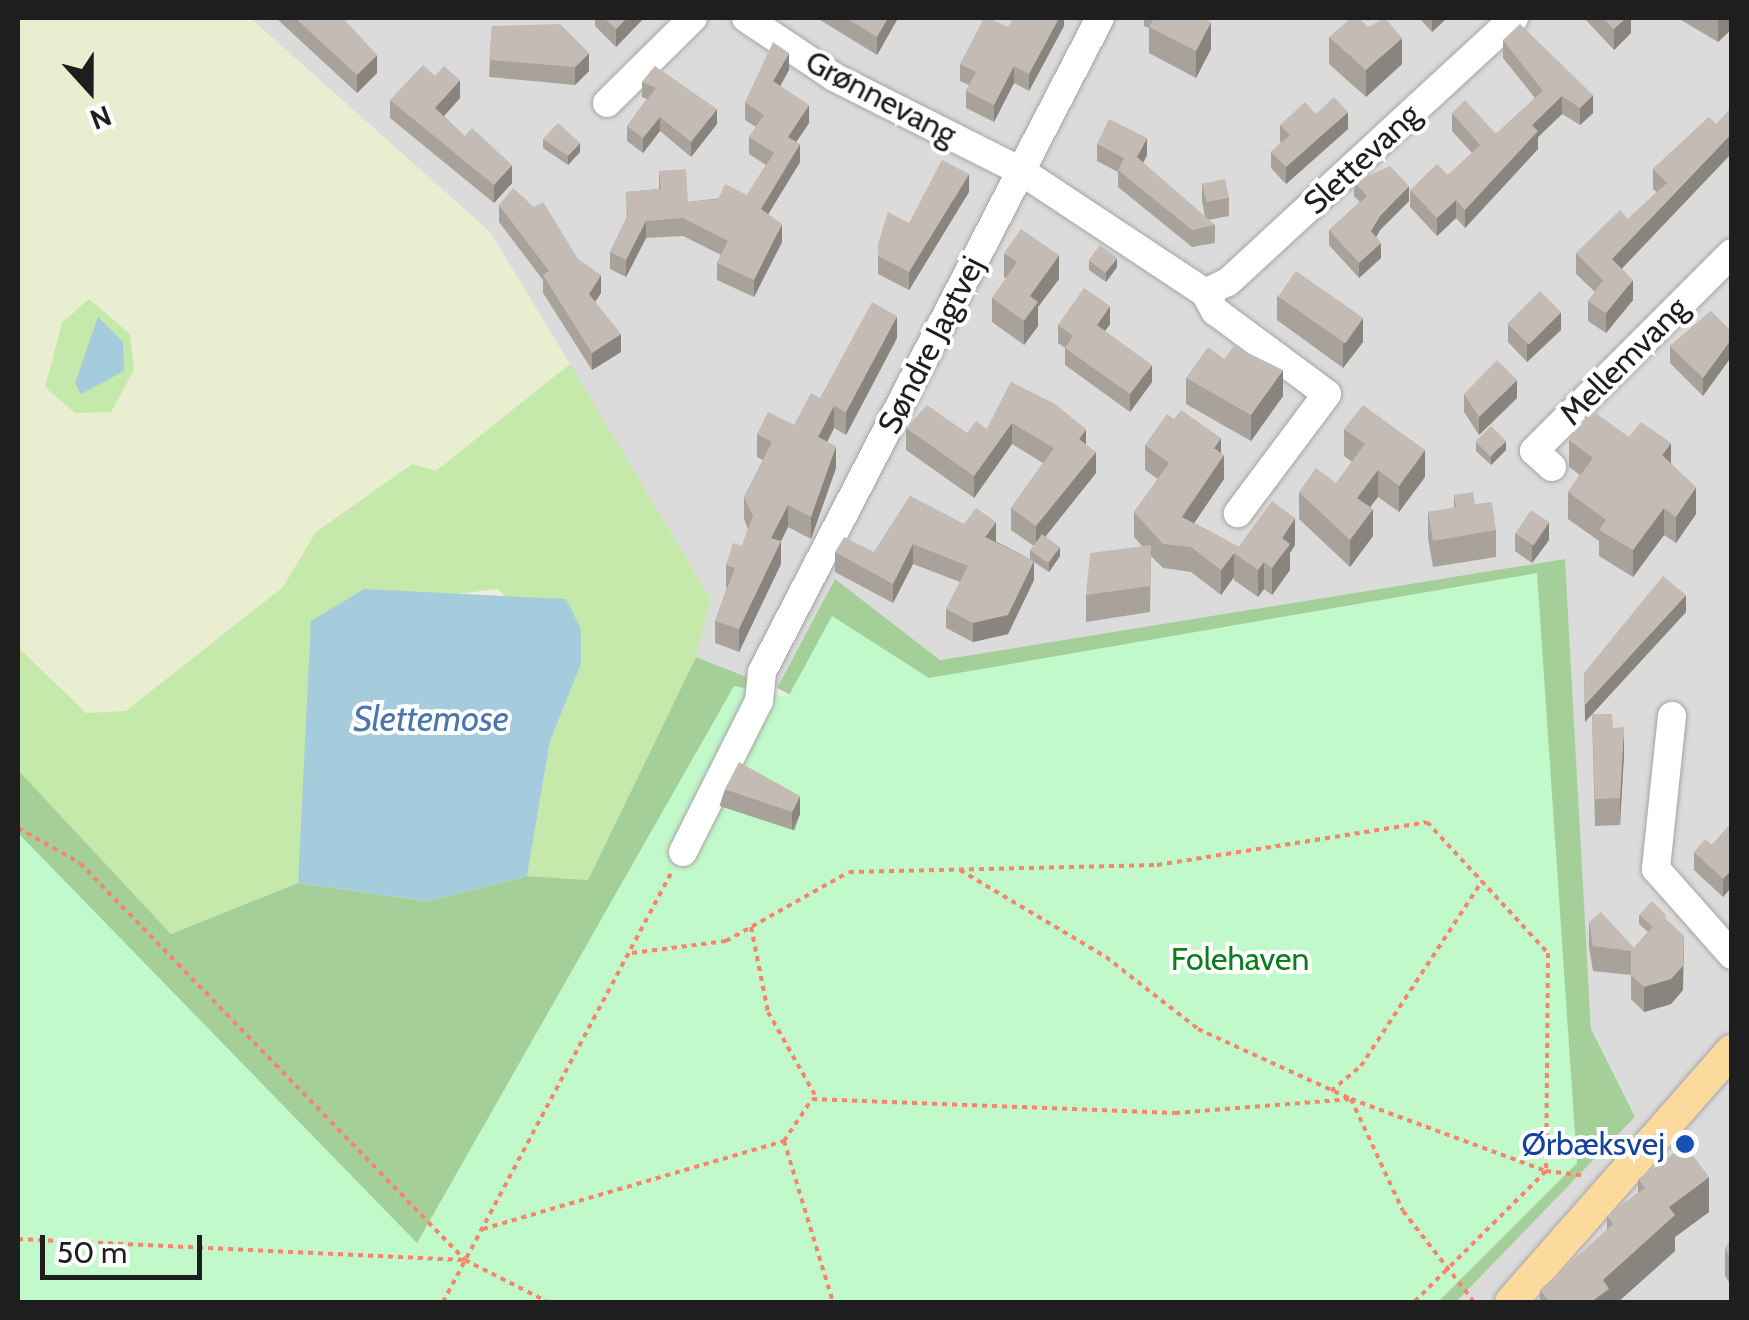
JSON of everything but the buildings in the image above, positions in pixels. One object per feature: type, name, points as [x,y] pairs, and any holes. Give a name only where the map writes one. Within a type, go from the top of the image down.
[{"type":"main road","points":[[1511,1302],[1622,1180],[1732,1050]]},
{"type":"street","points":[[607,103],[692,18]]},
{"type":"street","name":"Grønnevang","points":[[746,18],[834,77],[1021,171]]},
{"type":"street","name":"Søndre Jagtvej","points":[[683,852],[759,701],[762,672],[1100,18]]},
{"type":"street","name":"Slettevang","points":[[1205,294],[1514,18]]},
{"type":"street","points":[[1021,171],[1205,294],[1215,312],[1327,394],[1238,514]]},
{"type":"street","name":"Mellemvang","points":[[1552,467],[1534,451],[1732,253]]},
{"type":"street","points":[[1672,716],[1656,869],[1732,955]]},
{"type":"path","points":[[632,953],[726,941],[848,872],[1157,864],[1427,822],[1548,954],[1546,1171],[1414,1302]]},
{"type":"path","points":[[18,828],[80,863],[465,1260],[548,1302]]},
{"type":"path","points":[[443,1302],[683,852]]},
{"type":"path","points":[[958,869],[1106,957],[1198,1029],[1330,1092],[1546,1171],[1622,1180]]},
{"type":"path","points":[[1330,1092],[1361,1066],[1482,881]]},
{"type":"path","points":[[751,927],[768,1012],[818,1099]]},
{"type":"path","points":[[484,1229],[784,1141],[818,1099]]},
{"type":"path","points":[[818,1099],[1175,1113],[1351,1100]]},
{"type":"path","points":[[1351,1100],[1403,1211],[1444,1273],[1474,1302]]},
{"type":"path","points":[[784,1141],[833,1302]]},
{"type":"path","points":[[18,1238],[465,1260]]},
{"type":"shaded area","points":[[250,18],[1731,18],[1731,1302],[1456,1302],[1635,1117],[1591,1029],[1565,560],[940,660],[835,579],[777,688],[696,657],[711,599],[490,232]]},
{"type":"green space","points":[[18,18],[250,18],[490,232],[570,364],[436,472],[411,464],[316,532],[283,587],[126,711],[86,713],[18,647]]},
{"type":"green space","points":[[89,299],[130,334],[134,370],[111,412],[75,413],[45,387],[62,323]]},
{"type":"green space","points":[[570,364],[711,599],[696,657],[588,880],[527,876],[550,741],[581,664],[497,589],[441,596],[364,589],[308,774],[298,883],[171,934],[18,770],[18,647],[86,713],[126,711],[283,587],[316,532],[412,464],[436,471]]},
{"type":"green space","name":"Folehaven","points":[[1565,559],[1591,1029],[1635,1117],[1456,1302],[18,1302],[18,770],[171,934],[298,883],[427,901],[527,876],[588,880],[696,657],[752,679],[661,872],[868,734],[777,688],[835,579],[940,660]]},
{"type":"green space","name":"Folehaven","points":[[1537,573],[1577,1163],[1438,1302],[18,1302],[18,833],[417,1243],[734,686],[788,697],[832,616],[929,678]]},
{"type":"water","points":[[98,317],[123,342],[124,371],[81,394],[75,383]]},
{"type":"water","name":"Slettemose","points":[[364,589],[566,599],[581,629],[581,664],[550,741],[527,876],[427,901],[298,883],[311,621]]},
{"type":"place","name":"Ørbæksvej","points":[[1685,1144]]}]
